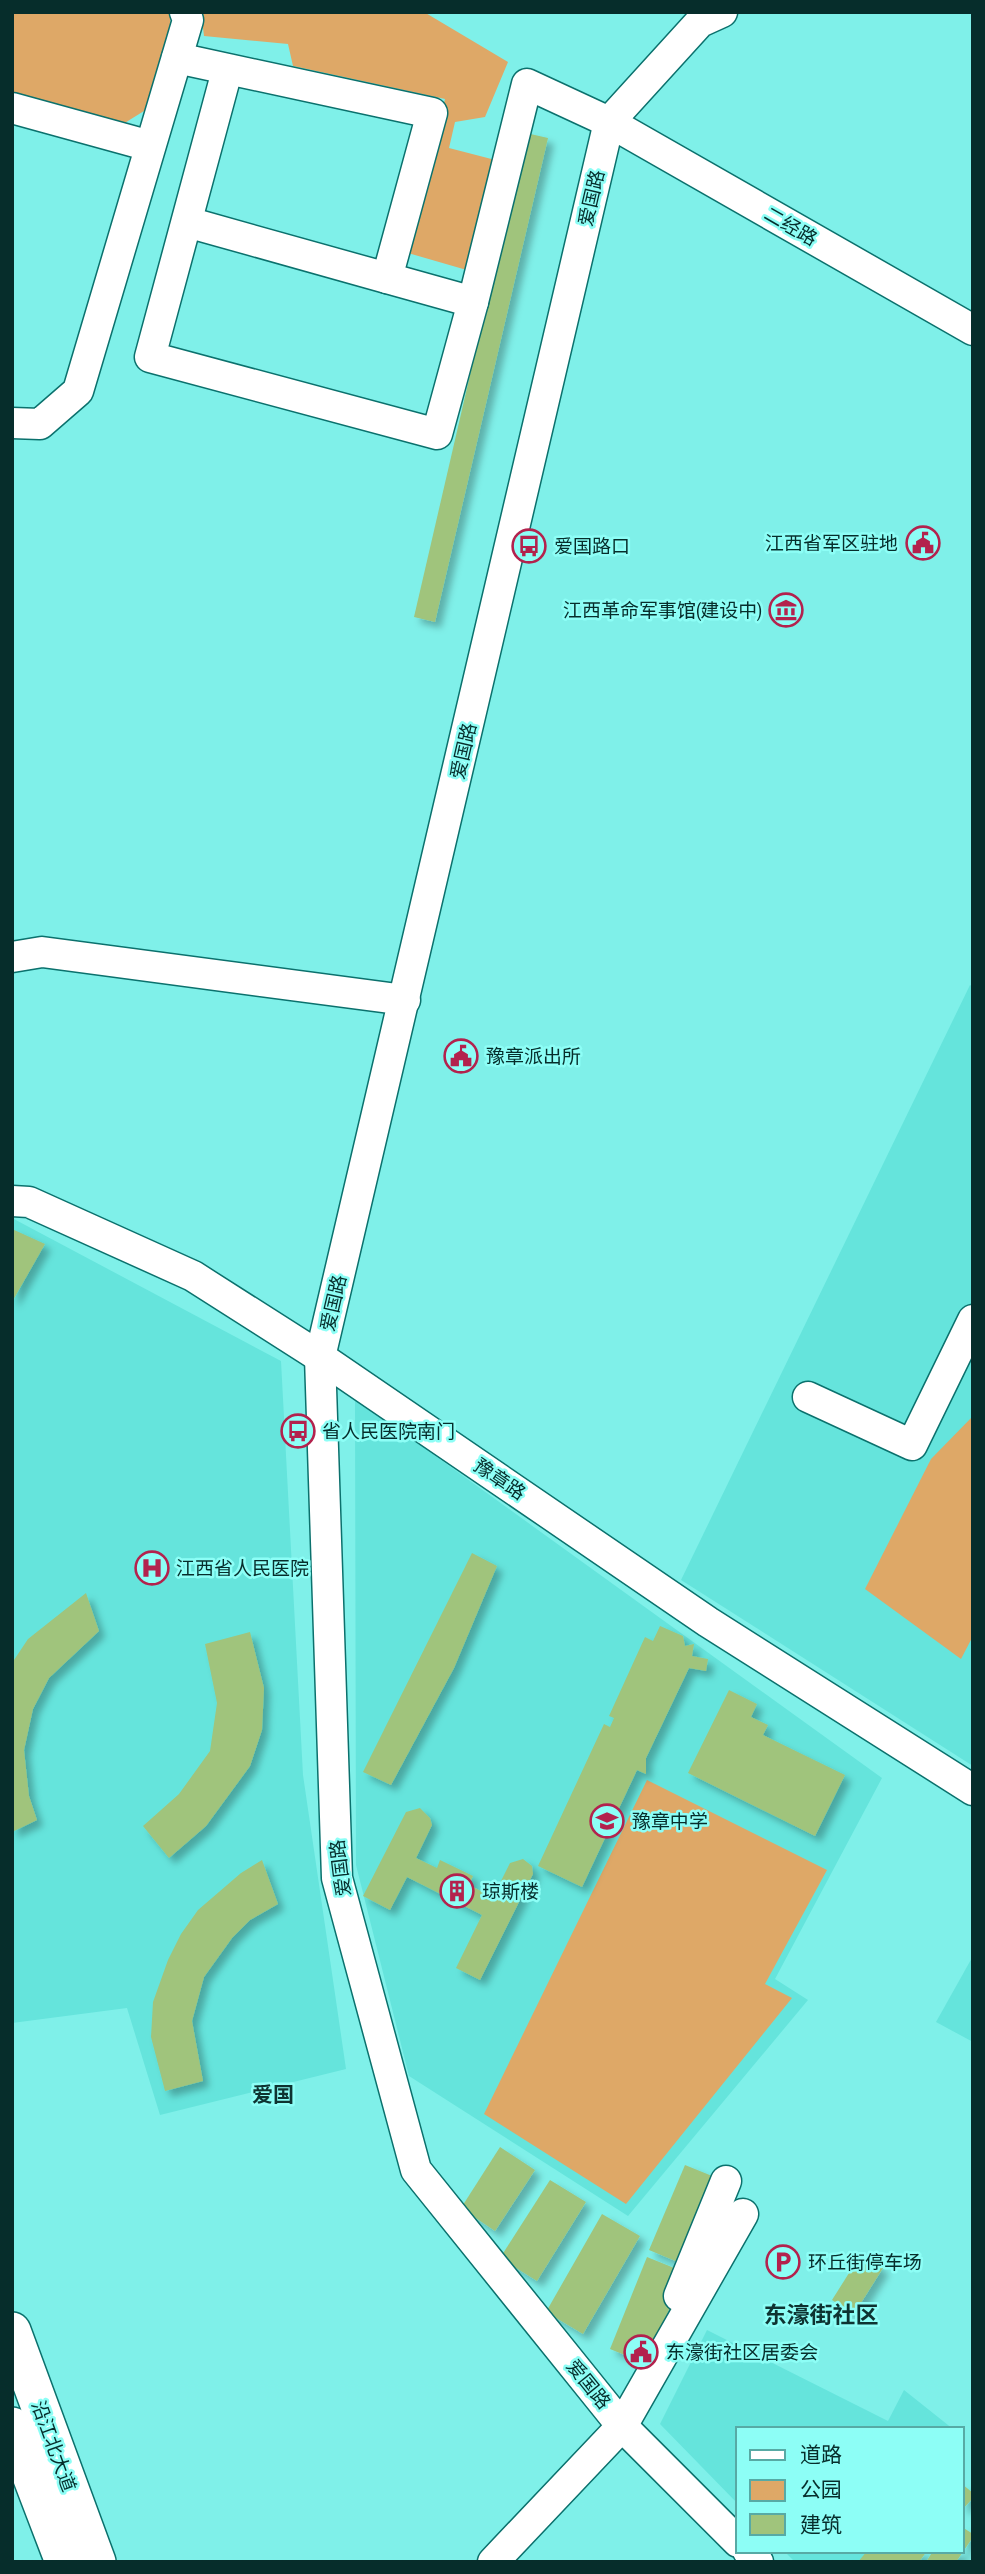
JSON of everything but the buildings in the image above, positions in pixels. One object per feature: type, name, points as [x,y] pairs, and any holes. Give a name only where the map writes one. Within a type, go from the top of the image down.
[{"type":"main road","name":"沿江北大道","points":[[12,2331],[97,2562]]},
{"type":"main road","name":"沿江北大道","points":[[12,2426],[64,2562]]},
{"type":"street","points":[[12,423],[40,424],[78,391],[188,20],[185,12]]},
{"type":"street","name":"爱国路","points":[[722,12],[700,22],[609,122],[320,1357],[337,1878],[416,2170],[736,2540]]},
{"type":"street","points":[[177,58],[227,71],[432,113],[387,278]]},
{"type":"street","points":[[187,222],[473,302],[437,434],[150,357],[227,71]]},
{"type":"street","name":"二经路","points":[[473,302],[527,84],[609,122],[973,330]]},
{"type":"street","points":[[12,108],[150,146]]},
{"type":"street","points":[[12,957],[42,952],[405,1000]]},
{"type":"street","name":"豫章路","points":[[12,1201],[29,1202],[193,1276],[320,1357],[708,1622],[973,1790]]},
{"type":"street","points":[[808,1397],[912,1445],[969,1335]]},
{"type":"street","points":[[629,2413],[726,2181]]},
{"type":"street","points":[[493,2562],[629,2413],[743,2214]]},
{"type":"shaded area","points":[[970,985],[973,987],[973,1766],[681,1580]]},
{"type":"shaded area","name":"江西省人民医院","points":[[12,1218],[281,1361],[303,1775],[346,2069],[160,2115],[127,2008],[12,2023]]},
{"type":"shaded area","name":"豫章中学","points":[[355,1398],[882,1778],[775,1979],[808,2000],[628,2216],[409,2076],[356,1865]]},
{"type":"shaded area","points":[[973,1956],[973,2042],[936,2022]]},
{"type":"shaded area","points":[[707,2330],[888,2421],[904,2390],[950,2427],[736,2427],[736,2502],[660,2424]]},
{"type":"shaded area","points":[[786,2553],[871,2553],[864,2562],[795,2562]]},
{"type":"green space","points":[[12,12],[170,12],[171,41],[144,111],[123,124],[12,92]]},
{"type":"green space","points":[[201,12],[424,12],[508,62],[485,117],[455,122],[449,148],[503,162],[477,273],[408,253],[445,99],[293,66],[288,44],[204,36]]},
{"type":"green space","points":[[973,1416],[973,1636],[961,1659],[865,1589],[931,1459]]},
{"type":"green space","points":[[647,1780],[827,1870],[765,1984],[792,1998],[626,2204],[484,2114]]},
{"type":"place","name":"江西省军区驻地","points":[[923,543]]},
{"type":"place","name":"爱国路口","points":[[529,546]]},
{"type":"place","name":"江西革命军事馆(建设中)","points":[[786,610]]},
{"type":"place","name":"豫章派出所","points":[[461,1056]]},
{"type":"place","name":"省人民医院南门","points":[[298,1431]]},
{"type":"place","name":"江西省人民医院","points":[[152,1568]]},
{"type":"place","name":"豫章中学","points":[[607,1821]]},
{"type":"place","name":"琼斯楼","points":[[457,1891]]},
{"type":"place","name":"环丘街停车场","points":[[783,2262]]},
{"type":"place","name":"东濠街社区居委会","points":[[641,2352]]},
{"type":"district","name":"爱国","points":[[273,2095]]},
{"type":"district","name":"东濠街社区","points":[[821,2315]]}]
